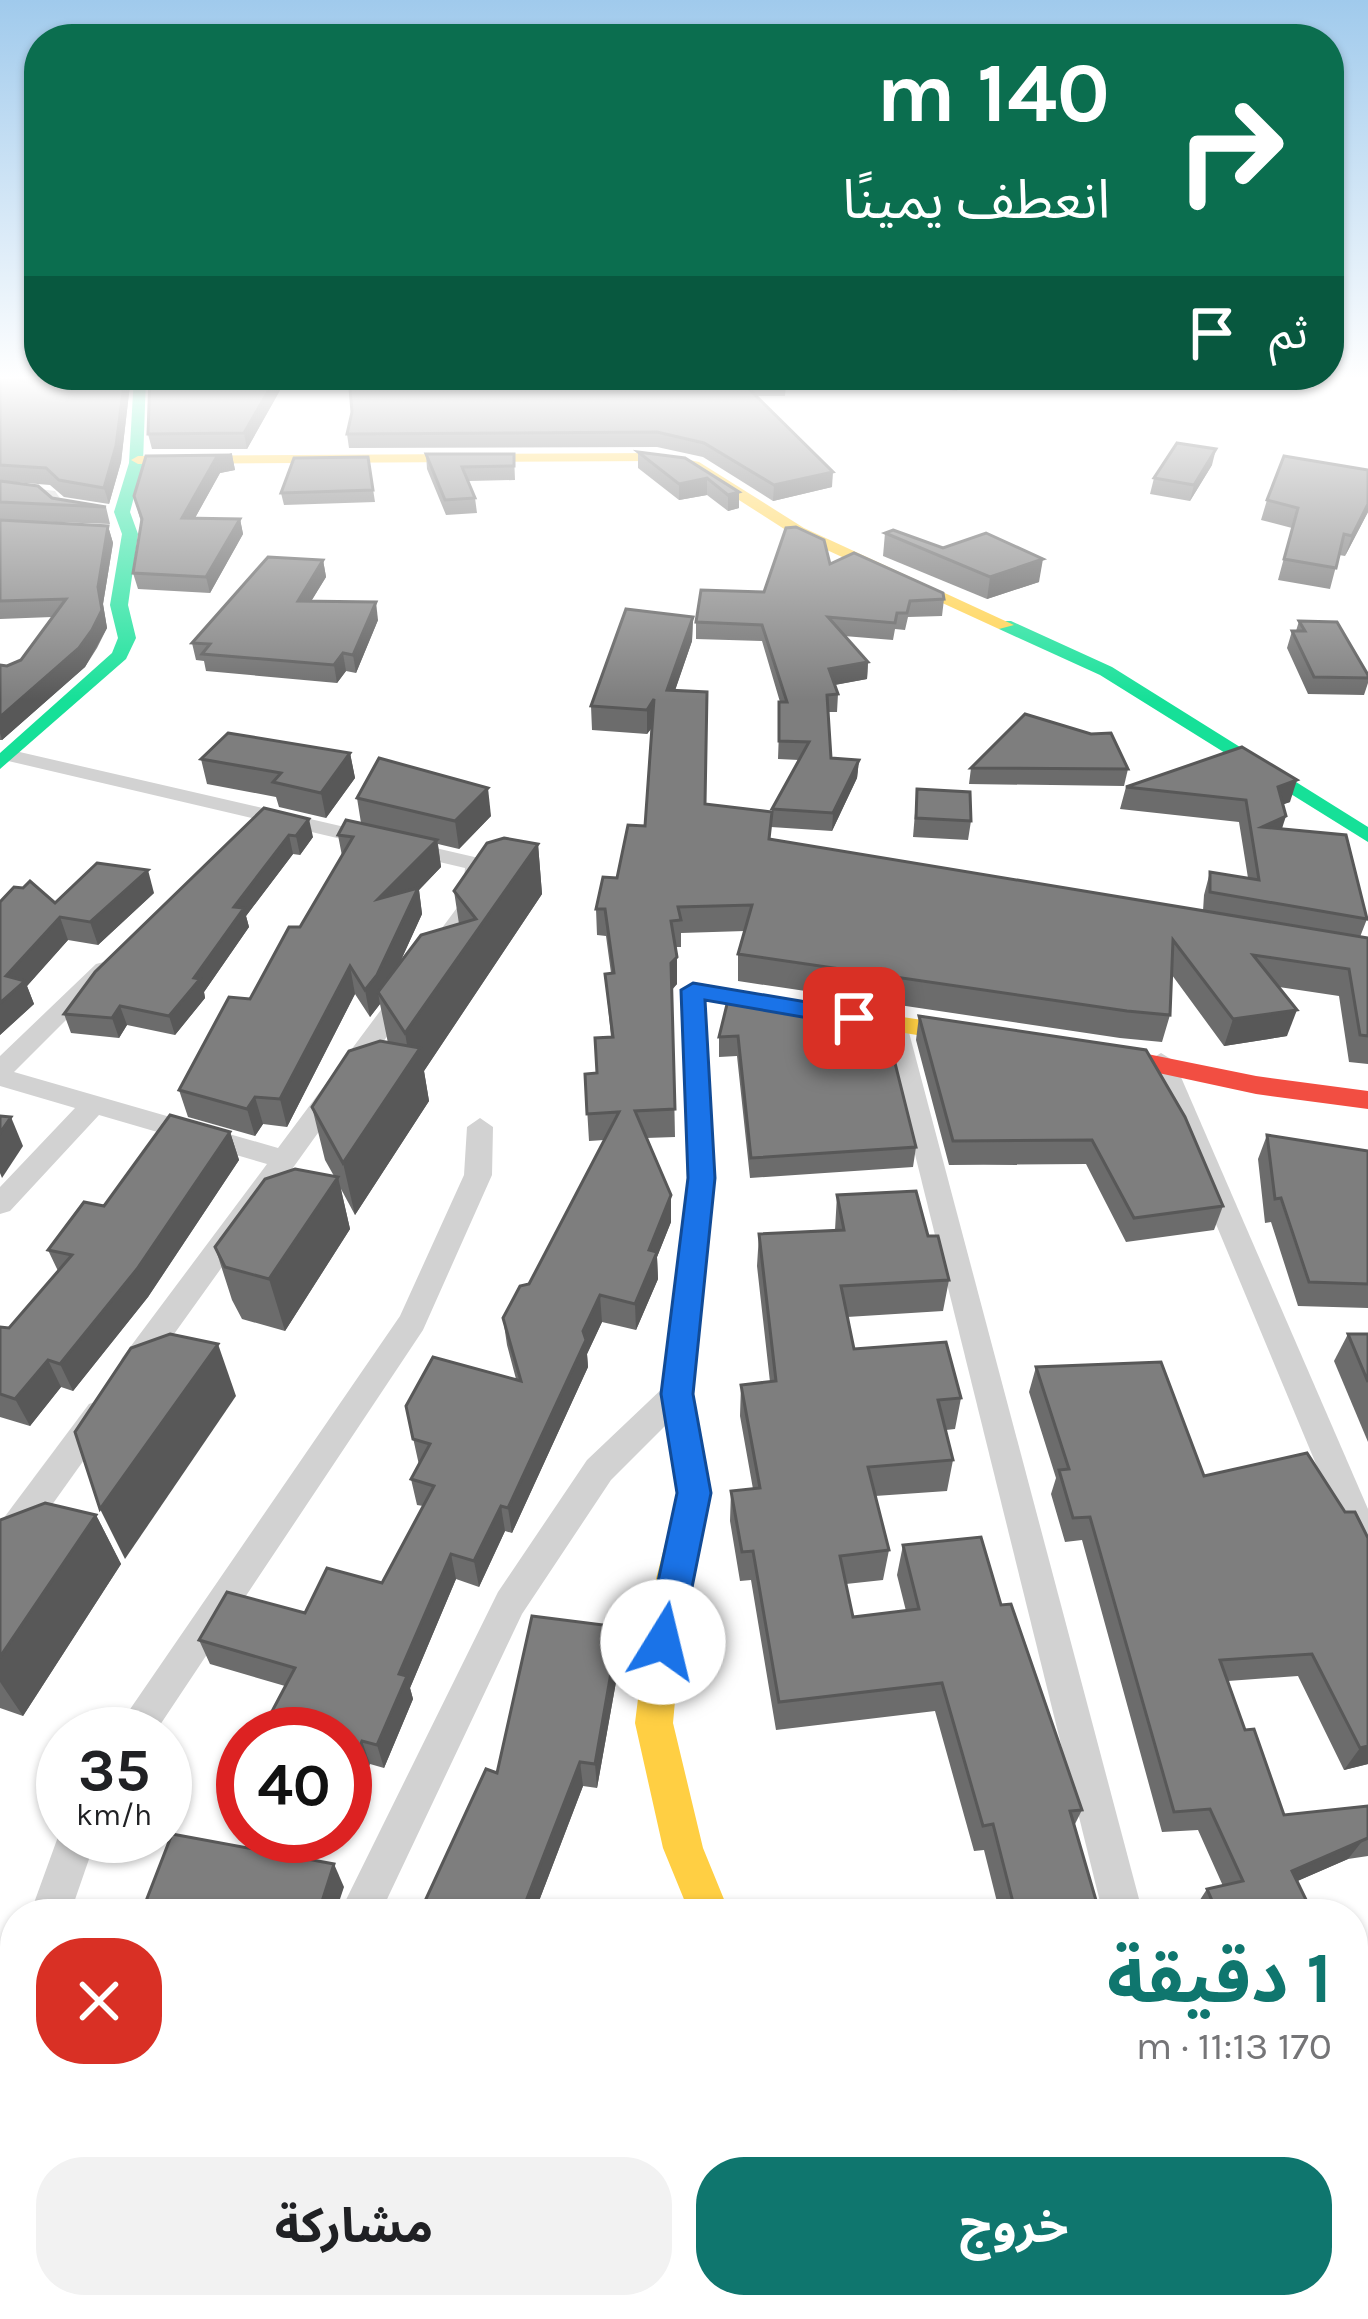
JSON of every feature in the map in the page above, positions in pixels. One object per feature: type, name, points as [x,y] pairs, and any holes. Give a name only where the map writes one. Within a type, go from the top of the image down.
[{"type":"street","points":[[5,759],[120,655],[127,638],[119,605],[120,526],[137,484]]},
{"type":"street","points":[[725,484],[798,530],[1106,671],[1368,836]]},
{"type":"street","points":[[0,488],[50,494],[57,505],[120,526]]},
{"type":"street","points":[[0,1550],[478,895],[481,879],[475,864],[254,823],[5,759]]},
{"type":"street","points":[[115,959],[0,1074],[283,1159]]},
{"type":"street","points":[[704,1899],[683,1848],[654,1723],[667,1602],[694,1493],[677,1394],[701,1178],[693,990],[1006,1040]]},
{"type":"street","points":[[895,1024],[1119,1899]]},
{"type":"street","points":[[1072,1049],[1161,1061],[1256,1085],[1368,1100]]},
{"type":"street","points":[[1161,1061],[1368,1548]]},
{"type":"street","points":[[0,1204],[94,1104]]},
{"type":"street","points":[[150,1707],[412,1322],[478,1174],[480,1127]]},
{"type":"street","points":[[365,1899],[510,1604],[599,1470],[677,1394]]},
{"type":"street","points":[[55,1899],[68,1863]]},
{"type":"building","points":[[0,484],[24,484],[38,486],[52,498],[106,507],[0,502]]},
{"type":"building","points":[[138,484],[201,484],[182,518],[240,519],[206,577],[133,573],[142,519],[134,496]]},
{"type":"building","points":[[284,484],[372,484],[373,490],[281,493]]},
{"type":"building","points":[[438,484],[469,484],[475,498],[445,500]]},
{"type":"building","points":[[715,484],[727,484],[739,492],[728,495]]},
{"type":"building","points":[[1273,484],[1368,484],[1368,504],[1352,536],[1344,534],[1336,568],[1284,559],[1298,508],[1267,500]]},
{"type":"building","points":[[0,520],[108,526],[98,587],[102,610],[92,630],[79,648],[0,717],[0,665],[21,660],[66,599],[0,601]]},
{"type":"building","points":[[796,527],[824,540],[830,564],[854,553],[943,593],[944,599],[910,601],[907,613],[897,613],[895,623],[828,617],[868,662],[829,669],[838,694],[827,695],[831,758],[859,760],[833,813],[772,809],[809,742],[779,741],[779,702],[787,702],[762,625],[696,622],[701,590],[764,592],[786,528]]},
{"type":"building","points":[[893,530],[943,548],[986,533],[1043,559],[990,577],[885,533]]},
{"type":"building","points":[[268,557],[323,560],[298,601],[376,602],[353,655],[343,653],[334,665],[202,654],[210,644],[192,643]]},
{"type":"building","points":[[626,609],[693,617],[667,690],[707,692],[705,804],[772,812],[769,839],[1368,938],[1368,1036],[1360,1035],[1349,969],[1253,955],[1297,1010],[1233,1019],[1173,940],[1170,1015],[738,954],[752,905],[678,907],[681,920],[671,921],[677,957],[671,963],[675,1109],[635,1111],[671,1195],[649,1250],[657,1252],[635,1304],[600,1295],[583,1331],[586,1340],[508,1508],[501,1506],[474,1561],[451,1554],[399,1674],[407,1676],[377,1745],[372,1744],[372,1707],[274,1707],[295,1668],[199,1640],[227,1592],[305,1613],[327,1568],[382,1583],[434,1486],[411,1479],[430,1444],[413,1439],[406,1406],[433,1357],[521,1381],[503,1318],[520,1286],[529,1284],[619,1112],[587,1114],[585,1074],[597,1073],[595,1038],[613,1037],[605,974],[614,973],[605,909],[596,909],[603,877],[617,878],[628,825],[645,826],[654,699],[647,710],[591,706]]},
{"type":"building","points":[[1299,621],[1337,622],[1368,678],[1314,677],[1292,631],[1305,631]]},
{"type":"building","points":[[1025,714],[1091,734],[1111,733],[1128,769],[971,768]]},
{"type":"building","points":[[228,733],[350,753],[321,793],[273,782],[281,773],[201,759]]},
{"type":"building","points":[[1242,747],[1297,780],[1278,787],[1286,816],[1262,827],[1346,835],[1367,919],[1210,892],[1210,872],[1259,880],[1246,800],[1126,787]]},
{"type":"building","points":[[379,758],[488,788],[455,821],[357,798]]},
{"type":"building","points":[[917,789],[970,792],[971,821],[916,818]]},
{"type":"building","points":[[264,808],[309,819],[296,836],[289,835],[234,907],[244,908],[194,978],[200,979],[169,1016],[120,1006],[112,1018],[64,1014],[95,972]]},
{"type":"building","points":[[346,820],[437,840],[378,899],[418,888],[377,975],[365,990],[350,966],[280,1099],[255,1097],[247,1109],[179,1090],[229,997],[250,999],[289,927],[300,927],[353,837],[338,835]]},
{"type":"building","points":[[504,838],[538,844],[405,1033],[378,992],[421,935],[476,919],[454,891],[487,843]]},
{"type":"building","points":[[97,863],[148,870],[90,922],[60,917],[6,976],[25,981],[0,1003],[0,902],[14,887],[23,888],[30,881],[55,903]]},
{"type":"building","points":[[730,992],[883,1015],[916,1147],[751,1158],[738,1036],[719,1037]]},
{"type":"building","points":[[919,1016],[1146,1050],[1185,1117],[1223,1206],[1134,1218],[1092,1140],[953,1141]]},
{"type":"building","points":[[380,1041],[420,1048],[343,1163],[312,1107],[349,1051]]},
{"type":"building","points":[[170,1115],[230,1132],[137,1269],[60,1364],[48,1360],[15,1399],[0,1394],[0,1327],[9,1328],[72,1255],[48,1250],[84,1202],[104,1206]]},
{"type":"building","points":[[0,1116],[11,1117],[0,1133]]},
{"type":"building","points":[[1267,1135],[1368,1151],[1368,1284],[1309,1282],[1281,1198],[1275,1199]]},
{"type":"building","points":[[295,1169],[338,1177],[269,1279],[225,1267],[215,1247],[265,1179]]},
{"type":"building","points":[[916,1191],[928,1236],[938,1236],[949,1280],[841,1286],[854,1349],[946,1342],[961,1398],[938,1400],[953,1460],[868,1467],[889,1550],[840,1556],[853,1617],[919,1609],[903,1545],[981,1537],[1001,1605],[1011,1604],[1082,1810],[1070,1811],[1096,1899],[1012,1899],[993,1824],[983,1826],[942,1683],[779,1702],[753,1551],[742,1552],[731,1491],[760,1488],[741,1385],[776,1381],[759,1234],[844,1230],[837,1195]]},
{"type":"building","points":[[170,1334],[218,1344],[100,1509],[75,1432],[131,1348]]},
{"type":"building","points":[[1348,1334],[1368,1334],[1368,1382]]},
{"type":"building","points":[[1161,1362],[1204,1476],[1307,1453],[1345,1512],[1355,1512],[1368,1538],[1368,1746],[1360,1748],[1312,1654],[1220,1660],[1245,1730],[1254,1729],[1284,1815],[1368,1806],[1368,1838],[1292,1871],[1306,1899],[1211,1899],[1207,1889],[1243,1881],[1210,1809],[1174,1812],[1090,1517],[1073,1518],[1059,1470],[1069,1469],[1036,1367]]},
{"type":"building","points":[[45,1503],[96,1515],[0,1657],[0,1520]]},
{"type":"building","points":[[532,1616],[619,1627],[595,1764],[580,1762],[527,1899],[426,1899],[486,1769],[497,1773]]},
{"type":"building","points":[[192,1838],[216,1842],[216,1863],[334,1864],[323,1899],[147,1899],[161,1863],[192,1863]]},
{"type":"traffic: fast","points":[[0,763],[120,655],[127,638],[119,605],[130,534],[122,512],[130,484]]},
{"type":"traffic: fast","points":[[1005,625],[1106,671],[1368,836]]},
{"type":"traffic: slow","points":[[724,484],[798,531],[1005,625]]},
{"type":"traffic: slow","points":[[704,1899],[683,1848],[654,1723],[667,1602],[694,1494],[677,1394],[701,1178],[693,990],[779,1005]]},
{"type":"traffic: slow","points":[[837,1015],[968,1035]]},
{"type":"traffic: jam","points":[[1098,1052],[1256,1085],[1368,1100]]},
{"type":"route","points":[[663,1642],[667,1602],[694,1493],[677,1394],[701,1178],[693,990],[854,1018]]}]
